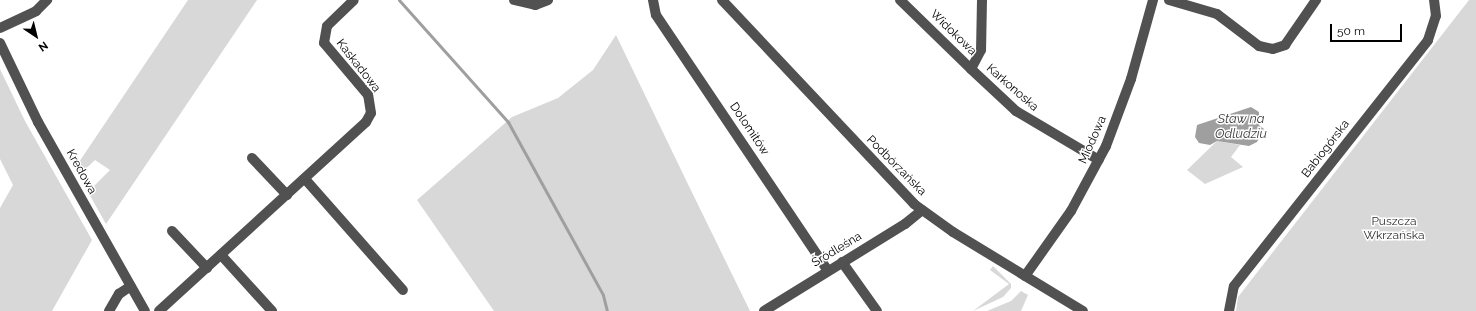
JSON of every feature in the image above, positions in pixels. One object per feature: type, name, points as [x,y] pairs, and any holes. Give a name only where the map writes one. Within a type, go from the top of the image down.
[{"type":"street","points":[[0,28],[32,13],[47,0]]},
{"type":"street","name":"Kaskadowa","points":[[159,311],[366,122],[371,113],[368,95],[324,43],[327,26],[354,0]]},
{"type":"street","points":[[514,0],[535,5],[548,0]]},
{"type":"street","name":"Dolomitów","points":[[653,0],[656,15],[828,271]]},
{"type":"street","name":"Podbórzańska","points":[[722,0],[889,179],[922,210],[1083,311]]},
{"type":"street","name":"Widokowa","points":[[900,0],[971,69]]},
{"type":"street","name":"Karkonoska","points":[[982,0],[981,50],[971,69],[1016,111],[1099,160]]},
{"type":"street","name":"Miodowa","points":[[1025,276],[1071,211],[1099,160],[1126,95],[1153,0]]},
{"type":"street","points":[[1169,0],[1217,14],[1259,46],[1273,49],[1285,46],[1316,0]]},
{"type":"street","name":"Babiogórska","points":[[1229,311],[1234,286],[1428,40],[1436,16],[1434,0]]},
{"type":"street","name":"Kredowa","points":[[0,43],[38,122],[145,311]]},
{"type":"street","points":[[252,158],[287,195]]},
{"type":"street","points":[[305,179],[403,290]]},
{"type":"street","name":"Śródleśna","points":[[764,311],[905,224],[922,210]]},
{"type":"street","points":[[172,231],[207,268]]},
{"type":"street","points":[[221,255],[272,311]]},
{"type":"street","points":[[842,262],[877,311]]},
{"type":"street","points":[[109,311],[119,294],[131,286]]},
{"type":"green space","points":[[188,0],[257,0],[106,224],[88,192],[110,170],[95,160],[79,175],[75,168]]},
{"type":"green space","name":"Puszcza Wkrzańska","points":[[1469,0],[1476,0],[1476,311],[1236,311],[1238,297]]},
{"type":"green space","points":[[616,35],[750,311],[494,311],[417,200],[512,117],[558,98],[593,70]]},
{"type":"green space","points":[[0,69],[25,121],[92,240],[52,311],[0,311],[0,208],[13,185],[0,159]]},
{"type":"green space","points":[[1217,141],[1240,145],[1231,157],[1243,167],[1205,184],[1187,170]]},
{"type":"green space","points":[[993,266],[1011,284],[1011,288],[1003,297],[973,311],[1009,284],[990,270]]},
{"type":"green space","points":[[1021,291],[1028,295],[1021,311],[987,311],[1011,301]]},
{"type":"water","name":"Staw na Odludziu","points":[[1251,107],[1259,112],[1259,125],[1264,129],[1257,142],[1249,146],[1217,141],[1210,145],[1199,143],[1195,137],[1197,125]]},
{"type":"waterway","points":[[399,0],[508,122],[603,295],[607,311]]}]
